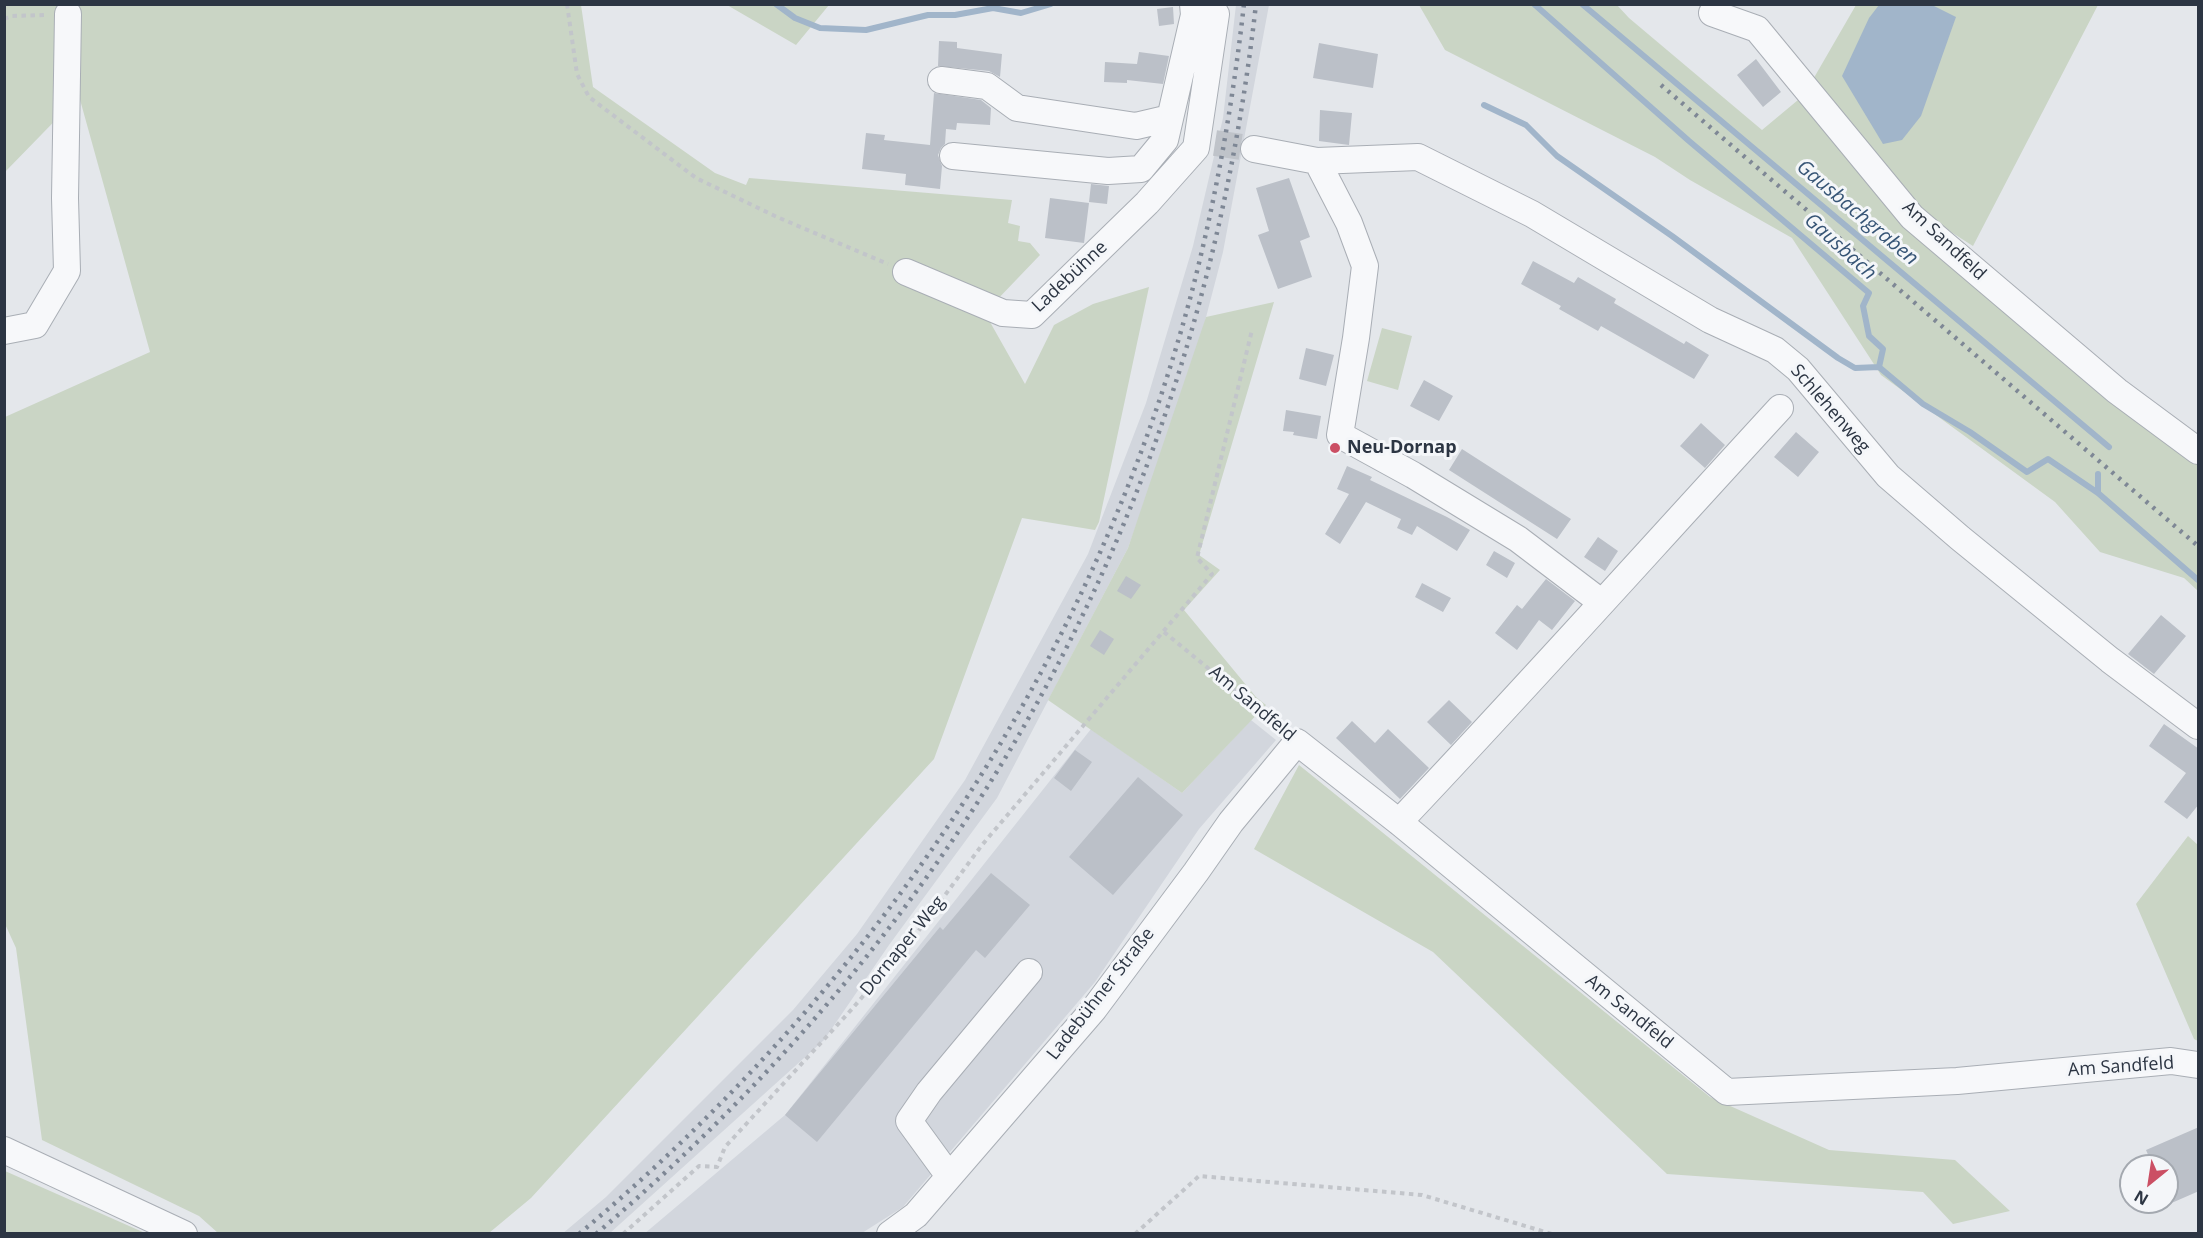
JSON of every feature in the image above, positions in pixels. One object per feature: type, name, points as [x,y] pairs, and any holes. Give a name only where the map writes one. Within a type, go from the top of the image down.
[{"type":"street","name":"Ladebühne","points":[[906,272],[1003,313],[1032,315],[1147,203],[1196,148],[1207,142],[1201,11]]},
{"type":"street","name":"Ladebühne","points":[[953,156],[1108,171],[1141,169],[1165,140],[1201,11]]},
{"type":"street","name":"Am Sandfeld","points":[[1712,13],[1757,29],[1912,217],[2117,391],[2199,451]]},
{"type":"street","points":[[4,331],[35,325],[68,271],[65,198],[68,14]]},
{"type":"street","points":[[941,80],[987,86],[1017,108],[1136,126],[1170,118]]},
{"type":"street","points":[[1254,149],[1317,161],[1349,223],[1365,266],[1340,435],[1413,475],[1518,539],[1601,602]]},
{"type":"street","name":"Schlehenweg","points":[[1317,161],[1418,157],[1532,214],[1710,320],[1775,350],[1798,369],[1888,476],[2110,660],[2199,726]]},
{"type":"street","points":[[1399,822],[1496,720],[1780,408]]},
{"type":"street","name":"Am Sandfeld","points":[[1297,742],[1399,822],[1727,1092],[1958,1081],[2171,1061],[2199,1065]]},
{"type":"street","name":"Ladebühner Straße","points":[[890,1233],[916,1215],[1094,1008],[1231,822],[1297,742]]},
{"type":"street","points":[[949,1176],[909,1121],[929,1092],[1029,972]]},
{"type":"street","points":[[4,1150],[184,1233]]},
{"type":"path","points":[[567,4],[577,74],[589,97],[696,178],[777,217],[906,272]]},
{"type":"path","points":[[4,19],[12,16],[68,14]]},
{"type":"path","points":[[1164,632],[1212,574],[1197,558],[1252,330]]},
{"type":"path","name":"Am Sandfeld","points":[[1164,632],[1297,742]]},
{"type":"path","name":"Dornaper Weg","points":[[623,1233],[699,1166],[717,1167],[725,1147],[852,1009],[910,942],[982,845],[1164,632]]},
{"type":"path","points":[[1135,1233],[1199,1176],[1422,1195],[1552,1233]]},
{"type":"shaded area","points":[[1236,5],[1269,5],[1223,252],[1192,371],[1128,548],[997,798],[889,945],[824,1040],[610,1233],[562,1234],[606,1197],[793,1010],[857,934],[965,780],[1088,554],[1146,403],[1193,246],[1223,118]]},
{"type":"shaded area","points":[[1251,720],[1276,740],[1199,829],[1095,982],[903,1207],[862,1233],[644,1234],[785,1115],[1091,729],[1182,793]]},
{"type":"green space","points":[[4,5],[581,5],[593,87],[715,173],[746,185],[749,178],[1012,200],[1008,223],[1020,226],[1018,241],[1030,243],[1040,255],[994,303],[977,299],[1025,384],[1054,325],[1093,304],[1149,287],[1099,522],[1095,530],[1022,518],[934,759],[531,1198],[489,1233],[218,1233],[199,1216],[42,1140],[16,948],[5,924],[5,417],[150,352],[79,96],[5,172]]},
{"type":"green space","points":[[727,5],[829,5],[796,45]]},
{"type":"green space","points":[[1419,5],[1617,5],[1629,18],[1762,130],[1804,95],[1856,5],[2098,5],[1973,246],[1929,218],[1986,284],[2094,389],[2198,461],[2198,591],[2184,578],[2100,552],[2055,502],[1881,375],[1792,238],[1690,180],[1655,157],[1445,50]]},
{"type":"green space","points":[[1274,302],[1199,555],[1220,570],[1184,610],[1256,697],[1266,705],[1182,793],[1048,700],[1128,548],[1206,317]]},
{"type":"green space","points":[[1382,328],[1412,336],[1398,390],[1367,381]]},
{"type":"green space","points":[[1299,765],[1710,1097],[1829,1150],[1955,1160],[2010,1211],[1953,1224],[1923,1192],[1667,1174],[1433,952],[1254,849]]},
{"type":"green space","points":[[2188,836],[2198,845],[2198,1041],[2194,1039],[2136,904]]},
{"type":"green space","points":[[5,1171],[145,1233],[5,1233]]},
{"type":"water","points":[[1879,5],[1932,5],[1956,17],[1921,116],[1902,140],[1883,144],[1842,76],[1869,18]]},
{"type":"building","points":[[1173,7],[1174,24],[1159,26],[1157,9]]},
{"type":"building","points":[[939,41],[957,42],[957,48],[1002,54],[1000,77],[989,71],[938,66]]},
{"type":"building","points":[[1319,43],[1378,54],[1373,88],[1313,78]]},
{"type":"building","points":[[1139,52],[1169,56],[1163,84],[1127,80],[1127,83],[1104,82],[1105,62],[1137,64]]},
{"type":"building","points":[[1756,59],[1781,92],[1763,107],[1737,75]]},
{"type":"building","points":[[934,93],[981,100],[991,108],[990,125],[957,123],[956,130],[946,129],[945,144],[938,155],[942,166],[940,189],[905,185],[906,174],[862,169],[866,133],[885,135],[884,140],[930,145]]},
{"type":"building","points":[[1320,110],[1352,113],[1349,145],[1319,141]]},
{"type":"building","points":[[1289,178],[1310,237],[1300,241],[1312,277],[1278,289],[1258,235],[1269,231],[1256,188]]},
{"type":"building","points":[[1091,184],[1109,186],[1107,204],[1089,202]]},
{"type":"building","points":[[1050,198],[1089,203],[1084,243],[1045,238]]},
{"type":"building","points":[[1533,261],[1574,283],[1578,277],[1616,299],[1614,303],[1684,344],[1686,341],[1709,355],[1694,379],[1601,326],[1598,331],[1559,309],[1561,306],[1521,284]]},
{"type":"building","points":[[1306,348],[1334,355],[1326,386],[1299,379]]},
{"type":"building","points":[[1424,380],[1453,396],[1439,421],[1410,406]]},
{"type":"building","points":[[1286,410],[1321,416],[1317,439],[1283,431]]},
{"type":"building","points":[[1701,423],[1725,445],[1705,468],[1680,446]]},
{"type":"building","points":[[1796,432],[1819,452],[1798,477],[1774,457]]},
{"type":"building","points":[[1462,449],[1571,519],[1557,539],[1449,470]]},
{"type":"building","points":[[1347,466],[1372,477],[1370,480],[1470,530],[1457,551],[1417,526],[1412,535],[1397,528],[1401,519],[1366,502],[1340,544],[1325,534],[1349,494],[1337,489]]},
{"type":"building","points":[[1598,537],[1618,551],[1605,571],[1584,557]]},
{"type":"building","points":[[1494,551],[1515,563],[1507,578],[1486,565]]},
{"type":"building","points":[[1126,576],[1141,585],[1131,599],[1117,591]]},
{"type":"building","points":[[1546,579],[1575,601],[1552,630],[1539,620],[1517,650],[1495,633],[1517,605],[1522,609]]},
{"type":"building","points":[[1422,583],[1451,598],[1443,612],[1415,597]]},
{"type":"building","points":[[2161,615],[2186,636],[2154,674],[2128,654]]},
{"type":"building","points":[[1100,630],[1114,639],[1104,655],[1090,646]]},
{"type":"building","points":[[1449,700],[1472,722],[1451,745],[1427,722]]},
{"type":"building","points":[[1352,721],[1375,743],[1388,729],[1429,768],[1400,799],[1336,738]]},
{"type":"building","points":[[2164,724],[2199,749],[2199,804],[2187,819],[2164,802],[2186,773],[2149,746]]},
{"type":"building","points":[[1075,750],[1092,762],[1071,791],[1054,778]]},
{"type":"building","points":[[1138,777],[1183,815],[1113,895],[1069,857]]},
{"type":"building","points":[[991,873],[1030,905],[985,958],[976,950],[817,1142],[785,1115],[940,927],[943,930]]},
{"type":"building","points":[[2199,1127],[2199,1191],[2179,1200],[2179,1154],[2148,1154],[2146,1150]]},
{"type":"waterway","points":[[776,4],[795,18],[820,28],[866,30],[928,15],[955,15],[993,8],[1021,13],[1051,4]]},
{"type":"waterway","name":"Gausbach","points":[[1534,4],[1689,141],[1869,293],[1863,306],[1869,336],[1883,349],[1879,367],[1923,404],[1970,432],[2027,472],[2048,459],[2098,493],[2198,580]]},
{"type":"waterway","name":"Gausbachgraben","points":[[1582,4],[2109,447]]},
{"type":"waterway","points":[[1484,105],[1526,125],[1557,156],[1672,236],[1838,358],[1855,368],[1879,367]]},
{"type":"waterway","name":"Gausbachgraben","points":[[2098,474],[2098,493]]},
{"type":"tunnel","points":[[1215,143],[1254,149]]},
{"type":"railway","points":[[579,1234],[685,1138],[784,1036],[875,927],[958,811],[1031,690],[1095,563],[1149,432],[1191,295],[1208,223],[1223,150],[1244,4]]},
{"type":"railway","points":[[596,1234],[731,1109],[852,975],[957,833],[1048,684],[1123,526],[1183,360],[1227,186],[1256,4]]},
{"type":"railway","points":[[1661,85],[2198,546]]},
{"type":"place","name":"Neu-Dornap","points":[[1335,448]]}]
